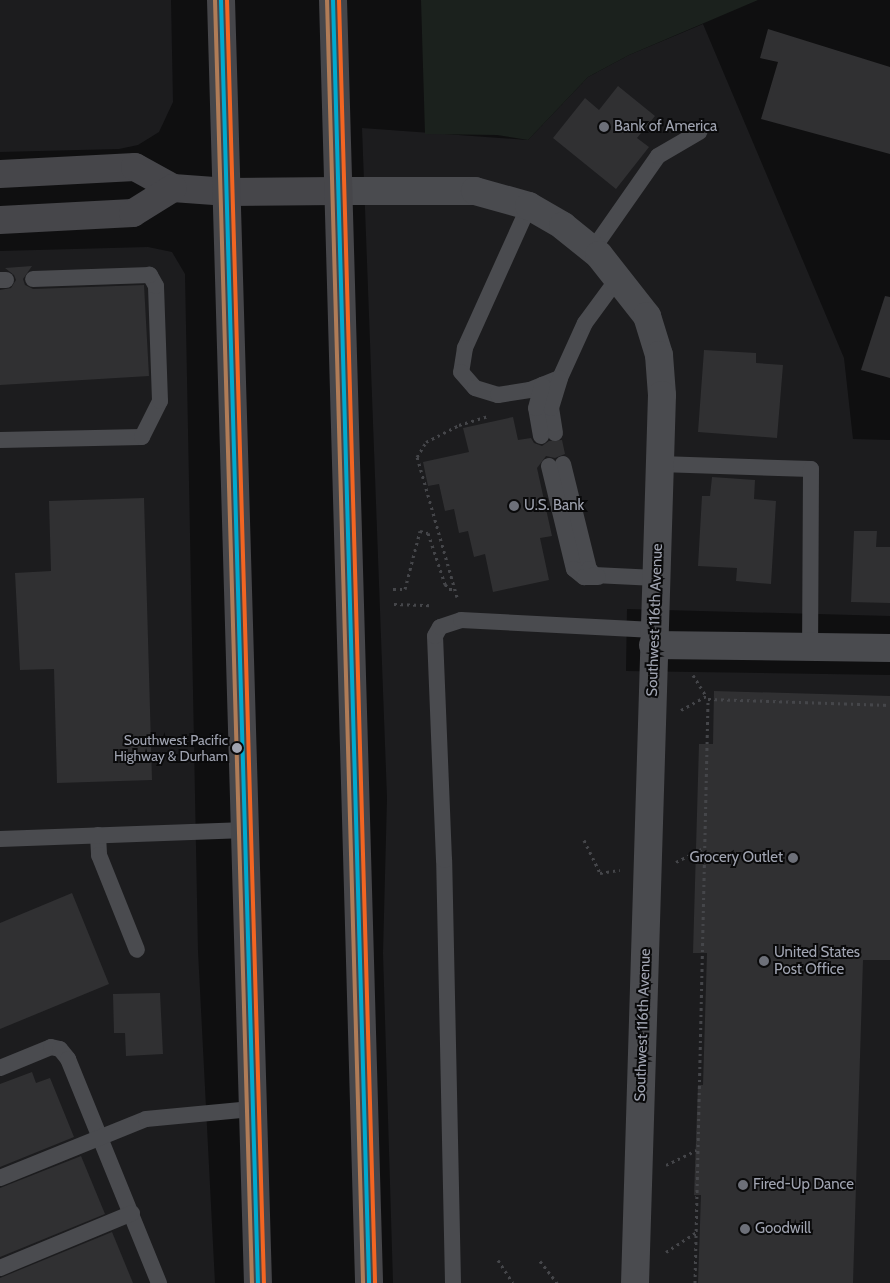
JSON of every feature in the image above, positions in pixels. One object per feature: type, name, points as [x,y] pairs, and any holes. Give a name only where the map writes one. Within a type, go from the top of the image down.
[{"type":"main road","points":[[221,0],[258,1283]]},
{"type":"main road","points":[[333,0],[369,1283]]},
{"type":"main road","points":[[0,174],[135,167],[173,188],[228,192],[337,191]]},
{"type":"main road","points":[[0,220],[133,213],[173,188]]},
{"type":"street","name":"Southwest 116th Avenue","points":[[337,191],[475,191],[529,206],[563,226],[593,249],[647,316],[659,355],[660,464],[635,1283]]},
{"type":"street","points":[[654,637],[810,647],[890,648]]},
{"type":"lane","points":[[593,249],[658,156],[699,132]]},
{"type":"lane","points":[[529,206],[465,348],[462,372],[475,388],[498,394],[542,385],[560,378]]},
{"type":"lane","points":[[0,440],[142,437],[160,401],[156,286],[150,275],[33,279]]},
{"type":"lane","points":[[542,385],[536,408],[548,435],[551,408],[560,378],[585,323],[618,278]]},
{"type":"lane","points":[[660,464],[812,469],[810,647]]},
{"type":"lane","points":[[556,465],[574,569],[584,576],[656,578]]},
{"type":"lane","points":[[453,1283],[444,860],[435,636],[440,627],[460,613],[654,637]]},
{"type":"lane","points":[[0,839],[246,830]]},
{"type":"lane","points":[[98,836],[99,855],[137,950]]},
{"type":"lane","points":[[0,1068],[51,1047],[60,1049],[75,1073],[132,1213],[158,1283]]},
{"type":"lane","points":[[0,1178],[146,1119],[165,1115],[252,1109]]},
{"type":"lane","points":[[0,1268],[132,1213]]},
{"type":"path","points":[[394,604],[460,613],[455,589],[426,492],[418,452],[426,442],[459,425],[488,418],[498,394]]},
{"type":"path","points":[[393,589],[405,589],[420,531],[428,533],[445,584],[449,589],[455,589]]},
{"type":"path","points":[[693,675],[707,697],[695,1283]]},
{"type":"path","points":[[681,710],[707,697],[890,705]]},
{"type":"path","points":[[665,1165],[698,1150]]},
{"type":"path","points":[[498,1260],[513,1283]]},
{"type":"path","points":[[540,1261],[557,1283]]},
{"type":"shaded area","points":[[0,0],[171,0],[173,102],[159,132],[138,145],[119,149],[0,152]]},
{"type":"shaded area","points":[[421,0],[758,0],[629,55],[588,77],[528,140],[497,135],[425,134]]},
{"type":"shaded area","points":[[703,24],[844,358],[853,439],[890,440],[890,616],[627,609],[626,671],[890,675],[890,1283],[393,1283],[383,953],[387,798],[362,128],[528,140],[588,77],[629,55]]},
{"type":"shaded area","points":[[148,247],[172,252],[185,274],[198,951],[215,1283],[0,1283],[0,251]]},
{"type":"building","points":[[768,29],[890,67],[890,154],[761,119],[778,62],[760,58]]},
{"type":"building","name":"Bank of America","points":[[618,86],[655,116],[637,138],[649,147],[616,189],[553,138],[585,98],[599,110]]},
{"type":"building","points":[[32,266],[23,279],[25,285],[33,289],[144,285],[149,376],[0,385],[0,290],[11,288],[16,280],[14,275],[5,268]]},
{"type":"building","points":[[885,296],[890,297],[890,378],[861,370]]},
{"type":"building","points":[[704,350],[756,353],[756,363],[783,365],[777,438],[698,432]]},
{"type":"building","name":"U.S. Bank","points":[[513,417],[518,440],[531,438],[534,443],[542,446],[549,441],[562,440],[565,454],[555,458],[546,456],[537,468],[552,536],[540,538],[549,580],[493,592],[485,554],[474,557],[468,531],[459,533],[454,509],[445,511],[439,484],[428,486],[423,462],[469,452],[463,428]]},
{"type":"building","points":[[712,477],[755,480],[754,499],[776,501],[771,584],[736,581],[737,568],[698,566],[702,496],[710,496]]},
{"type":"building","points":[[144,498],[152,780],[57,783],[54,669],[20,670],[15,573],[51,571],[49,501]]},
{"type":"building","points":[[854,531],[877,531],[876,547],[890,547],[890,603],[851,602]]},
{"type":"building","points":[[714,691],[890,696],[890,960],[863,960],[853,1283],[698,1283],[701,1195],[694,1195],[698,1085],[703,1085],[707,953],[693,953],[699,744],[713,744]]},
{"type":"building","points":[[72,893],[109,984],[0,1029],[0,923]]},
{"type":"building","points":[[160,993],[163,1054],[126,1056],[125,1033],[114,1033],[113,994]]},
{"type":"building","points":[[32,1072],[36,1083],[50,1078],[74,1137],[0,1167],[0,1084]]},
{"type":"building","points":[[81,1156],[105,1214],[0,1257],[0,1188]]},
{"type":"building","points":[[112,1232],[133,1283],[0,1283],[0,1278]]},
{"type":"transit line","points":[[215,0],[252,1283]]},
{"type":"transit line","points":[[221,0],[258,1283]]},
{"type":"transit line","points":[[227,0],[264,1283]]},
{"type":"transit line","points":[[327,0],[363,1283]]},
{"type":"transit line","points":[[333,0],[369,1283]]},
{"type":"transit line","points":[[339,0],[375,1283]]},
{"type":"place","name":"Bank of America","points":[[604,127]]},
{"type":"place","name":"U.S. Bank","points":[[514,506]]},
{"type":"place","name":"Southwest Pacific Highway & Durham","points":[[237,748]]},
{"type":"place","name":"Grocery Outlet","points":[[793,858]]},
{"type":"place","name":"United States Post Office","points":[[764,961]]},
{"type":"place","name":"Fired-Up Dance","points":[[743,1185]]},
{"type":"place","name":"Goodwill","points":[[745,1229]]}]
